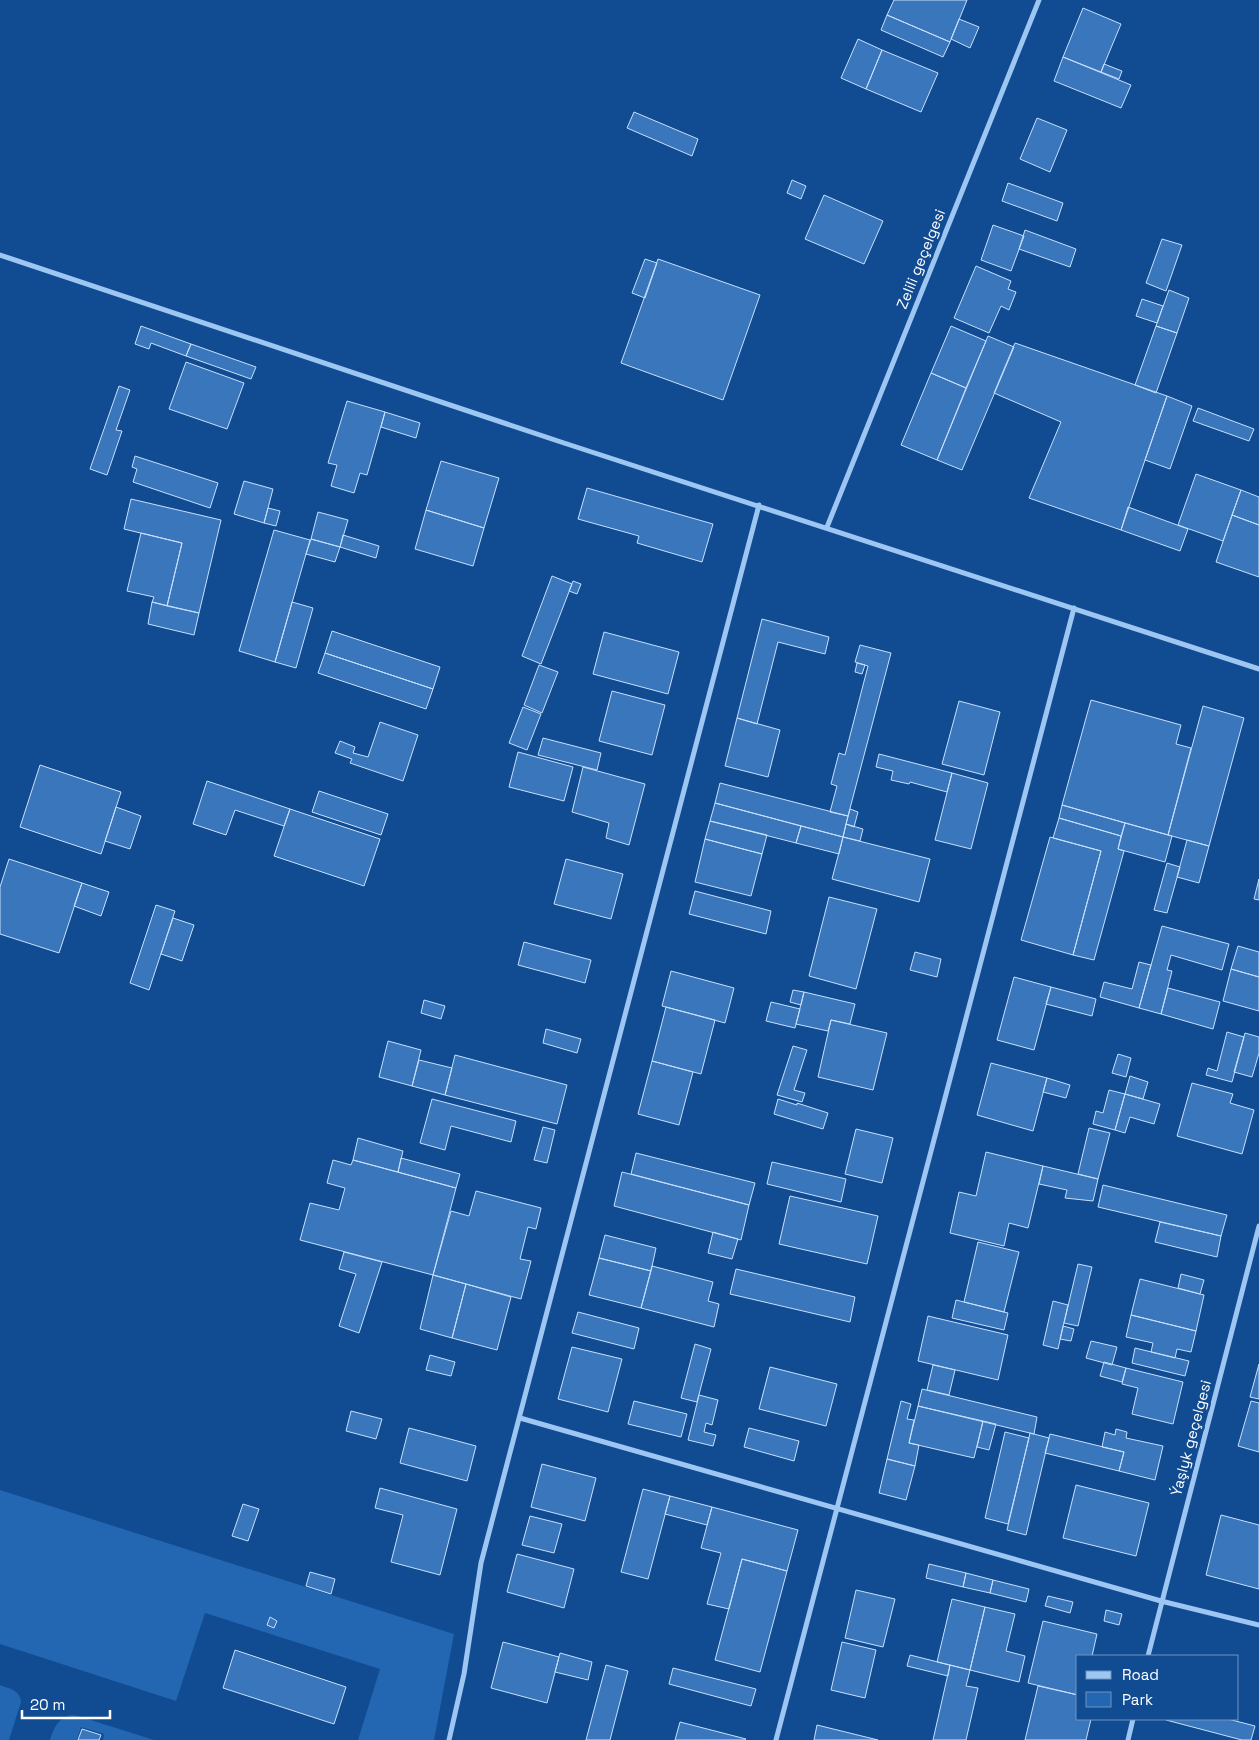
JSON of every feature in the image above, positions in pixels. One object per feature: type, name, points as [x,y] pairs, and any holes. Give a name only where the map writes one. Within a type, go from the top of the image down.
[{"type":"street","name":"Zelili geçelgesi","points":[[827,527],[1039,0]]},
{"type":"street","points":[[0,255],[1259,669]]},
{"type":"street","points":[[449,1740],[464,1674],[482,1563],[759,506]]},
{"type":"street","points":[[776,1740],[1074,608]]},
{"type":"street","name":"Ýaşlyk geçelgesi","points":[[1148,1655],[1259,1226]]},
{"type":"street","points":[[520,1418],[1161,1601],[1259,1625]]},
{"type":"street","points":[[1128,1740],[1133,1720]]},
{"type":"green space","points":[[0,1490],[454,1634],[434,1740],[358,1740],[380,1669],[205,1613],[176,1701],[0,1644]]},
{"type":"green space","points":[[0,1685],[17,1692],[21,1702],[9,1740],[0,1740]]},
{"type":"green space","points":[[72,1715],[154,1740],[103,1740],[104,1734],[81,1727],[77,1740],[50,1740],[57,1724],[63,1718]]},
{"type":"building","points":[[894,0],[967,0],[950,42],[887,15]]},
{"type":"building","points":[[1083,8],[1121,24],[1101,72],[1063,57]]},
{"type":"building","points":[[887,15],[950,42],[943,57],[881,30]]},
{"type":"building","points":[[959,19],[979,27],[970,48],[951,39]]},
{"type":"building","points":[[858,39],[882,50],[866,89],[841,78]]},
{"type":"building","points":[[882,50],[938,73],[921,112],[866,89]]},
{"type":"building","points":[[1063,57],[1131,85],[1121,108],[1054,81]]},
{"type":"building","points":[[1104,64],[1122,71],[1119,79],[1101,72]]},
{"type":"building","points":[[634,112],[698,139],[692,156],[627,128]]},
{"type":"building","points":[[1037,118],[1067,130],[1050,172],[1020,159]]},
{"type":"building","points":[[792,180],[806,186],[801,199],[787,193]]},
{"type":"building","points":[[1008,183],[1063,203],[1057,221],[1002,201]]},
{"type":"building","points":[[824,195],[883,221],[864,264],[805,239]]},
{"type":"building","points":[[993,225],[1024,236],[1011,271],[981,260]]},
{"type":"building","points":[[1025,230],[1076,249],[1070,267],[1019,249]]},
{"type":"building","points":[[1162,239],[1182,245],[1166,291],[1146,283]]},
{"type":"building","points":[[645,259],[657,263],[645,298],[632,293]]},
{"type":"building","points":[[658,259],[760,295],[723,400],[621,363]]},
{"type":"building","points":[[976,266],[1011,281],[1008,289],[1016,292],[1009,310],[1001,306],[989,333],[954,318]]},
{"type":"building","points":[[1169,290],[1189,298],[1177,333],[1156,326]]},
{"type":"building","points":[[1142,299],[1163,306],[1157,323],[1136,316]]},
{"type":"building","points":[[141,326],[191,344],[186,356],[151,343],[149,349],[135,344]]},
{"type":"building","points":[[951,326],[986,341],[966,388],[931,373]]},
{"type":"building","points":[[1156,326],[1177,333],[1156,393],[1135,385]]},
{"type":"building","points":[[988,336],[1014,347],[962,470],[937,460]]},
{"type":"building","points":[[1015,343],[1167,396],[1121,530],[1029,498],[1061,422],[994,393]]},
{"type":"building","points":[[191,344],[256,367],[251,379],[186,356]]},
{"type":"building","points":[[186,362],[244,383],[227,429],[169,409]]},
{"type":"building","points":[[931,373],[966,388],[937,460],[901,445]]},
{"type":"building","points":[[119,386],[130,390],[116,430],[122,431],[107,475],[90,469]]},
{"type":"building","points":[[1167,396],[1192,406],[1170,469],[1145,460]]},
{"type":"building","points":[[347,401],[385,412],[367,475],[360,473],[354,493],[331,486],[337,465],[328,463]]},
{"type":"building","points":[[1198,408],[1254,429],[1249,441],[1193,421]]},
{"type":"building","points":[[385,412],[420,423],[416,438],[381,427]]},
{"type":"building","points":[[135,456],[218,483],[210,508],[133,482],[137,469],[132,467]]},
{"type":"building","points":[[441,461],[499,478],[484,528],[426,510]]},
{"type":"building","points":[[1196,474],[1241,490],[1223,541],[1178,525]]},
{"type":"building","points":[[244,481],[273,489],[264,523],[234,514]]},
{"type":"building","points":[[587,488],[713,524],[702,562],[637,543],[639,536],[578,519]]},
{"type":"building","points":[[1241,490],[1259,497],[1259,525],[1232,515]]},
{"type":"building","points":[[131,499],[221,520],[199,613],[167,606],[182,543],[124,529]]},
{"type":"building","points":[[1128,507],[1188,529],[1180,551],[1121,530]]},
{"type":"building","points":[[268,508],[280,511],[276,526],[264,523]]},
{"type":"building","points":[[426,510],[484,528],[473,566],[415,549]]},
{"type":"building","points":[[318,512],[348,520],[340,547],[311,539]]},
{"type":"building","points":[[1232,515],[1259,525],[1259,577],[1216,562]]},
{"type":"building","points":[[274,530],[310,540],[275,662],[239,651]]},
{"type":"building","points":[[141,533],[182,543],[167,606],[152,602],[154,597],[127,591]]},
{"type":"building","points":[[343,535],[379,546],[376,558],[340,547]]},
{"type":"building","points":[[311,539],[340,547],[335,562],[306,554]]},
{"type":"building","points":[[552,576],[572,584],[541,664],[522,656]]},
{"type":"building","points":[[573,581],[581,584],[577,594],[569,591]]},
{"type":"building","points":[[152,602],[199,613],[194,635],[148,624]]},
{"type":"building","points":[[292,602],[313,608],[296,668],[275,662]]},
{"type":"building","points":[[762,619],[829,637],[825,654],[778,642],[757,724],[737,718]]},
{"type":"building","points":[[332,631],[440,667],[433,689],[325,653]]},
{"type":"building","points":[[604,632],[679,652],[668,694],[593,674]]},
{"type":"building","points":[[860,645],[891,653],[848,816],[830,812],[837,786],[831,784],[839,753],[845,755],[868,666],[855,662]]},
{"type":"building","points":[[325,653],[433,689],[426,709],[318,673]]},
{"type":"building","points":[[857,663],[865,665],[862,674],[855,672]]},
{"type":"building","points":[[539,665],[558,672],[542,713],[524,705]]},
{"type":"building","points":[[612,691],[665,705],[652,755],[599,741]]},
{"type":"building","points":[[1091,700],[1181,725],[1176,744],[1191,748],[1168,835],[1062,805]]},
{"type":"building","points":[[959,701],[1000,712],[984,775],[942,764]]},
{"type":"building","points":[[1203,706],[1244,718],[1209,846],[1168,835]]},
{"type":"building","points":[[523,707],[541,714],[527,750],[509,743]]},
{"type":"building","points":[[737,718],[780,730],[768,777],[725,766]]},
{"type":"building","points":[[380,722],[418,735],[403,781],[350,763],[352,759],[335,753],[340,741],[355,747],[353,753],[368,757]]},
{"type":"building","points":[[543,738],[601,753],[597,770],[538,755]]},
{"type":"building","points":[[518,752],[573,767],[564,801],[509,787]]},
{"type":"building","points":[[879,754],[952,773],[947,792],[910,782],[909,784],[891,780],[893,771],[876,767]]},
{"type":"building","points":[[40,765],[121,792],[101,854],[20,827]]},
{"type":"building","points":[[583,767],[645,784],[629,845],[606,838],[609,823],[572,812]]},
{"type":"building","points":[[952,773],[988,783],[971,849],[935,840]]},
{"type":"building","points":[[207,781],[290,809],[284,826],[235,810],[226,835],[193,824]]},
{"type":"building","points":[[720,783],[848,816],[843,837],[715,803]]},
{"type":"building","points":[[319,791],[388,814],[381,835],[312,812]]},
{"type":"building","points":[[715,803],[801,826],[796,843],[710,821]]},
{"type":"building","points":[[1062,805],[1125,823],[1121,836],[1059,818]]},
{"type":"building","points":[[116,807],[141,816],[130,849],[105,841]]},
{"type":"building","points":[[290,809],[380,839],[364,886],[274,856]]},
{"type":"building","points":[[850,809],[858,812],[854,827],[846,824]]},
{"type":"building","points":[[1059,818],[1121,836],[1118,849],[1124,851],[1094,960],[1073,955],[1101,851],[1053,838]]},
{"type":"building","points":[[710,821],[767,835],[762,854],[705,839]]},
{"type":"building","points":[[1125,823],[1172,836],[1165,862],[1118,849]]},
{"type":"building","points":[[846,824],[863,829],[860,841],[843,837]]},
{"type":"building","points":[[801,826],[843,837],[839,854],[796,843]]},
{"type":"building","points":[[843,837],[930,859],[919,902],[832,879]]},
{"type":"building","points":[[1050,837],[1101,851],[1073,955],[1021,940]]},
{"type":"building","points":[[705,839],[762,854],[751,896],[695,882]]},
{"type":"building","points":[[1187,840],[1209,846],[1199,883],[1177,877]]},
{"type":"building","points":[[9,859],[82,883],[59,953],[0,934],[0,887]]},
{"type":"building","points":[[566,859],[623,874],[611,919],[554,904]]},
{"type":"building","points":[[1167,863],[1180,867],[1167,913],[1154,910]]},
{"type":"building","points":[[1259,879],[1259,900],[1254,899]]},
{"type":"building","points":[[82,883],[109,892],[101,916],[74,906]]},
{"type":"building","points":[[695,891],[771,911],[766,934],[689,914]]},
{"type":"building","points":[[829,897],[877,909],[856,989],[809,976]]},
{"type":"building","points":[[156,905],[175,911],[149,990],[130,983]]},
{"type":"building","points":[[173,918],[194,925],[182,961],[161,954]]},
{"type":"building","points":[[1162,926],[1229,944],[1222,970],[1171,955],[1167,970],[1172,971],[1161,1014],[1139,1008]]},
{"type":"building","points":[[524,942],[591,960],[585,983],[518,965]]},
{"type":"building","points":[[1238,946],[1259,952],[1259,977],[1231,969]]},
{"type":"building","points":[[915,952],[941,959],[937,977],[910,970]]},
{"type":"building","points":[[1139,962],[1151,965],[1139,1008],[1100,997],[1104,982],[1132,989]]},
{"type":"building","points":[[1231,969],[1259,977],[1259,1011],[1223,1001]]},
{"type":"building","points":[[671,971],[734,988],[725,1023],[662,1006]]},
{"type":"building","points":[[1014,977],[1051,987],[1034,1050],[997,1040]]},
{"type":"building","points":[[1051,987],[1096,999],[1092,1016],[1046,1004]]},
{"type":"building","points":[[1168,988],[1220,1002],[1213,1029],[1161,1014]]},
{"type":"building","points":[[793,990],[804,992],[801,1005],[790,1002]]},
{"type":"building","points":[[804,992],[855,1004],[850,1024],[831,1020],[828,1031],[796,1024]]},
{"type":"building","points":[[424,1000],[445,1006],[441,1019],[421,1013]]},
{"type":"building","points":[[771,1002],[800,1009],[795,1028],[766,1021]]},
{"type":"building","points":[[666,1007],[715,1020],[701,1074],[652,1061]]},
{"type":"building","points":[[831,1020],[887,1033],[873,1090],[818,1077]]},
{"type":"building","points":[[546,1029],[581,1039],[577,1053],[543,1043]]},
{"type":"building","points":[[1227,1032],[1244,1037],[1232,1082],[1206,1075],[1208,1068],[1217,1071]]},
{"type":"building","points":[[1245,1033],[1259,1037],[1259,1053],[1252,1077],[1234,1072]]},
{"type":"building","points":[[388,1041],[421,1050],[412,1086],[379,1077]]},
{"type":"building","points":[[793,1046],[807,1050],[794,1090],[805,1093],[802,1102],[777,1095]]},
{"type":"building","points":[[1118,1054],[1131,1058],[1126,1077],[1112,1073]]},
{"type":"building","points":[[455,1055],[567,1085],[557,1124],[445,1095]]},
{"type":"building","points":[[419,1060],[452,1068],[445,1095],[412,1086]]},
{"type":"building","points":[[652,1061],[693,1072],[679,1125],[638,1114]]},
{"type":"building","points":[[991,1063],[1047,1078],[1033,1131],[977,1115]]},
{"type":"building","points":[[1130,1076],[1148,1082],[1143,1099],[1125,1094]]},
{"type":"building","points":[[1047,1078],[1070,1085],[1066,1098],[1043,1092]]},
{"type":"building","points":[[1192,1083],[1233,1094],[1230,1103],[1254,1110],[1242,1154],[1177,1136]]},
{"type":"building","points":[[1109,1090],[1125,1094],[1115,1130],[1093,1124],[1096,1111],[1103,1113]]},
{"type":"building","points":[[1125,1094],[1160,1104],[1154,1124],[1130,1117],[1125,1133],[1115,1130]]},
{"type":"building","points":[[432,1099],[516,1121],[511,1142],[451,1126],[445,1150],[420,1143]]},
{"type":"building","points":[[778,1099],[828,1113],[823,1129],[774,1114]]},
{"type":"building","points":[[543,1127],[555,1130],[547,1163],[534,1160]]},
{"type":"building","points":[[1089,1128],[1110,1133],[1098,1179],[1078,1174]]},
{"type":"building","points":[[856,1129],[893,1138],[882,1183],[845,1174]]},
{"type":"building","points":[[358,1138],[403,1151],[398,1172],[353,1160]]},
{"type":"building","points":[[986,1152],[1043,1166],[1028,1228],[1009,1223],[1004,1246],[950,1233],[959,1192],[976,1196]]},
{"type":"building","points":[[636,1153],[755,1183],[749,1205],[631,1174]]},
{"type":"building","points":[[401,1158],[460,1174],[456,1188],[398,1172]]},
{"type":"building","points":[[333,1160],[351,1165],[353,1160],[456,1188],[433,1275],[300,1240],[310,1203],[339,1210],[345,1188],[327,1183]]},
{"type":"building","points":[[772,1162],[846,1179],[841,1202],[767,1184]]},
{"type":"building","points":[[1043,1166],[1098,1179],[1093,1201],[1065,1198],[1067,1190],[1039,1184]]},
{"type":"building","points":[[622,1172],[749,1205],[741,1240],[614,1206]]},
{"type":"building","points":[[1103,1185],[1227,1215],[1221,1236],[1098,1207]]},
{"type":"building","points":[[476,1191],[541,1208],[536,1229],[528,1227],[520,1259],[531,1261],[521,1299],[433,1275],[451,1211],[469,1216]]},
{"type":"building","points":[[790,1196],[878,1216],[867,1264],[779,1244]]},
{"type":"building","points":[[1160,1222],[1221,1236],[1217,1257],[1155,1242]]},
{"type":"building","points":[[713,1232],[738,1239],[732,1259],[708,1253]]},
{"type":"building","points":[[605,1235],[656,1248],[651,1271],[599,1258]]},
{"type":"building","points":[[978,1242],[1019,1252],[1004,1312],[964,1302]]},
{"type":"building","points":[[344,1252],[382,1262],[359,1333],[339,1326],[356,1274],[339,1269]]},
{"type":"building","points":[[599,1258],[651,1271],[641,1308],[589,1295]]},
{"type":"building","points":[[1078,1264],[1092,1267],[1078,1326],[1064,1323]]},
{"type":"building","points":[[652,1266],[713,1282],[708,1301],[719,1304],[714,1327],[641,1308]]},
{"type":"building","points":[[736,1269],[855,1297],[850,1322],[730,1294]]},
{"type":"building","points":[[1181,1274],[1204,1280],[1200,1294],[1178,1288]]},
{"type":"building","points":[[433,1275],[466,1284],[452,1338],[420,1329]]},
{"type":"building","points":[[1140,1279],[1204,1295],[1196,1331],[1131,1315]]},
{"type":"building","points":[[466,1284],[511,1297],[497,1350],[452,1338]]},
{"type":"building","points":[[956,1300],[1008,1313],[1004,1330],[952,1318]]},
{"type":"building","points":[[1053,1301],[1068,1305],[1058,1349],[1043,1345]]},
{"type":"building","points":[[578,1312],[639,1328],[634,1349],[572,1333]]},
{"type":"building","points":[[1131,1315],[1196,1331],[1191,1352],[1177,1349],[1175,1358],[1151,1352],[1153,1343],[1126,1337]]},
{"type":"building","points":[[928,1316],[1008,1335],[998,1380],[918,1361]]},
{"type":"building","points":[[1063,1326],[1074,1329],[1071,1341],[1060,1339]]},
{"type":"building","points":[[1091,1341],[1117,1347],[1112,1365],[1086,1358]]},
{"type":"building","points":[[695,1344],[711,1349],[697,1402],[681,1398]]},
{"type":"building","points":[[572,1347],[622,1359],[608,1412],[558,1399]]},
{"type":"building","points":[[1135,1348],[1189,1361],[1185,1376],[1132,1363]]},
{"type":"building","points":[[430,1355],[455,1362],[451,1376],[426,1370]]},
{"type":"building","points":[[1104,1362],[1126,1368],[1122,1382],[1100,1376]]},
{"type":"building","points":[[1259,1364],[1259,1399],[1250,1397]]},
{"type":"building","points":[[933,1365],[955,1370],[949,1395],[927,1390]]},
{"type":"building","points":[[770,1367],[837,1384],[826,1426],[759,1409]]},
{"type":"building","points":[[1126,1368],[1183,1382],[1173,1424],[1132,1414],[1138,1388],[1122,1384]]},
{"type":"building","points":[[922,1389],[1037,1417],[1034,1434],[918,1406]]},
{"type":"building","points":[[699,1395],[718,1400],[712,1425],[706,1423],[704,1432],[716,1435],[713,1446],[688,1440]]},
{"type":"building","points":[[634,1401],[687,1414],[681,1437],[628,1424]]},
{"type":"building","points":[[901,1401],[911,1404],[907,1419],[914,1420],[909,1443],[919,1445],[915,1466],[887,1459]]},
{"type":"building","points":[[1251,1401],[1259,1403],[1259,1452],[1238,1446]]},
{"type":"building","points":[[918,1406],[983,1421],[974,1458],[909,1443]]},
{"type":"building","points":[[351,1411],[382,1419],[376,1439],[346,1431]]},
{"type":"building","points":[[983,1421],[996,1424],[989,1450],[977,1447]]},
{"type":"building","points":[[409,1428],[476,1446],[467,1481],[400,1463]]},
{"type":"building","points":[[749,1428],[799,1441],[794,1461],[744,1447]]},
{"type":"building","points":[[1116,1429],[1127,1432],[1126,1438],[1163,1446],[1155,1480],[1119,1471],[1124,1452],[1102,1447],[1105,1432],[1115,1435]]},
{"type":"building","points":[[1005,1432],[1029,1438],[1008,1524],[985,1518]]},
{"type":"building","points":[[1030,1433],[1049,1438],[1026,1535],[1007,1530]]},
{"type":"building","points":[[1050,1434],[1124,1452],[1119,1471],[1045,1453]]},
{"type":"building","points":[[887,1459],[915,1466],[906,1500],[879,1493]]},
{"type":"building","points":[[542,1464],[596,1478],[585,1521],[531,1507]]},
{"type":"building","points":[[1076,1485],[1149,1503],[1136,1556],[1063,1538]]},
{"type":"building","points":[[380,1488],[457,1509],[440,1575],[391,1562],[403,1515],[375,1508]]},
{"type":"building","points":[[643,1489],[670,1496],[648,1579],[621,1572]]},
{"type":"building","points":[[670,1496],[712,1507],[707,1525],[665,1514]]},
{"type":"building","points":[[243,1504],[259,1509],[248,1541],[232,1536]]},
{"type":"building","points":[[712,1507],[798,1530],[787,1571],[742,1559],[729,1609],[707,1604],[721,1553],[701,1548]]},
{"type":"building","points":[[1221,1515],[1259,1525],[1259,1589],[1206,1575]]},
{"type":"building","points":[[530,1516],[562,1524],[554,1553],[522,1545]]},
{"type":"building","points":[[517,1554],[574,1569],[564,1608],[507,1592]]},
{"type":"building","points":[[742,1559],[787,1571],[760,1672],[715,1660]]},
{"type":"building","points":[[929,1564],[966,1573],[963,1587],[926,1578]]},
{"type":"building","points":[[310,1572],[335,1579],[331,1594],[306,1586]]},
{"type":"building","points":[[966,1573],[993,1580],[990,1593],[963,1587]]},
{"type":"building","points":[[993,1580],[1029,1589],[1026,1602],[990,1593]]},
{"type":"building","points":[[856,1590],[895,1599],[883,1647],[845,1638]]},
{"type":"building","points":[[1048,1596],[1073,1602],[1070,1613],[1045,1606]]},
{"type":"building","points":[[952,1599],[985,1607],[970,1670],[937,1662]]},
{"type":"building","points":[[985,1607],[1015,1614],[1006,1651],[1025,1656],[1019,1682],[970,1670]]},
{"type":"building","points":[[1106,1610],[1122,1614],[1119,1625],[1104,1621]]},
{"type":"building","points":[[270,1617],[277,1621],[274,1628],[267,1625]]},
{"type":"building","points":[[1043,1621],[1097,1634],[1092,1655],[1076,1655],[1076,1695],[1028,1683]]},
{"type":"building","points":[[503,1642],[559,1657],[547,1703],[491,1688]]},
{"type":"building","points":[[842,1642],[876,1650],[865,1698],[831,1690]]},
{"type":"building","points":[[235,1650],[346,1687],[334,1724],[223,1688]]},
{"type":"building","points":[[560,1653],[592,1662],[588,1680],[555,1672]]},
{"type":"building","points":[[910,1655],[950,1665],[948,1676],[907,1666]]},
{"type":"building","points":[[606,1665],[628,1671],[610,1740],[586,1740]]},
{"type":"building","points":[[950,1665],[970,1670],[966,1686],[978,1688],[966,1740],[933,1740]]},
{"type":"building","points":[[673,1668],[756,1689],[751,1706],[669,1684]]},
{"type":"building","points":[[1038,1686],[1076,1695],[1076,1720],[1091,1720],[1086,1740],[1025,1740]]},
{"type":"building","points":[[1166,1720],[1232,1720],[1255,1726],[1251,1740],[1242,1740]]},
{"type":"building","points":[[680,1722],[746,1739],[675,1740]]},
{"type":"building","points":[[817,1725],[878,1740],[814,1740]]},
{"type":"building","points":[[82,1729],[101,1735],[99,1740],[78,1740]]}]
